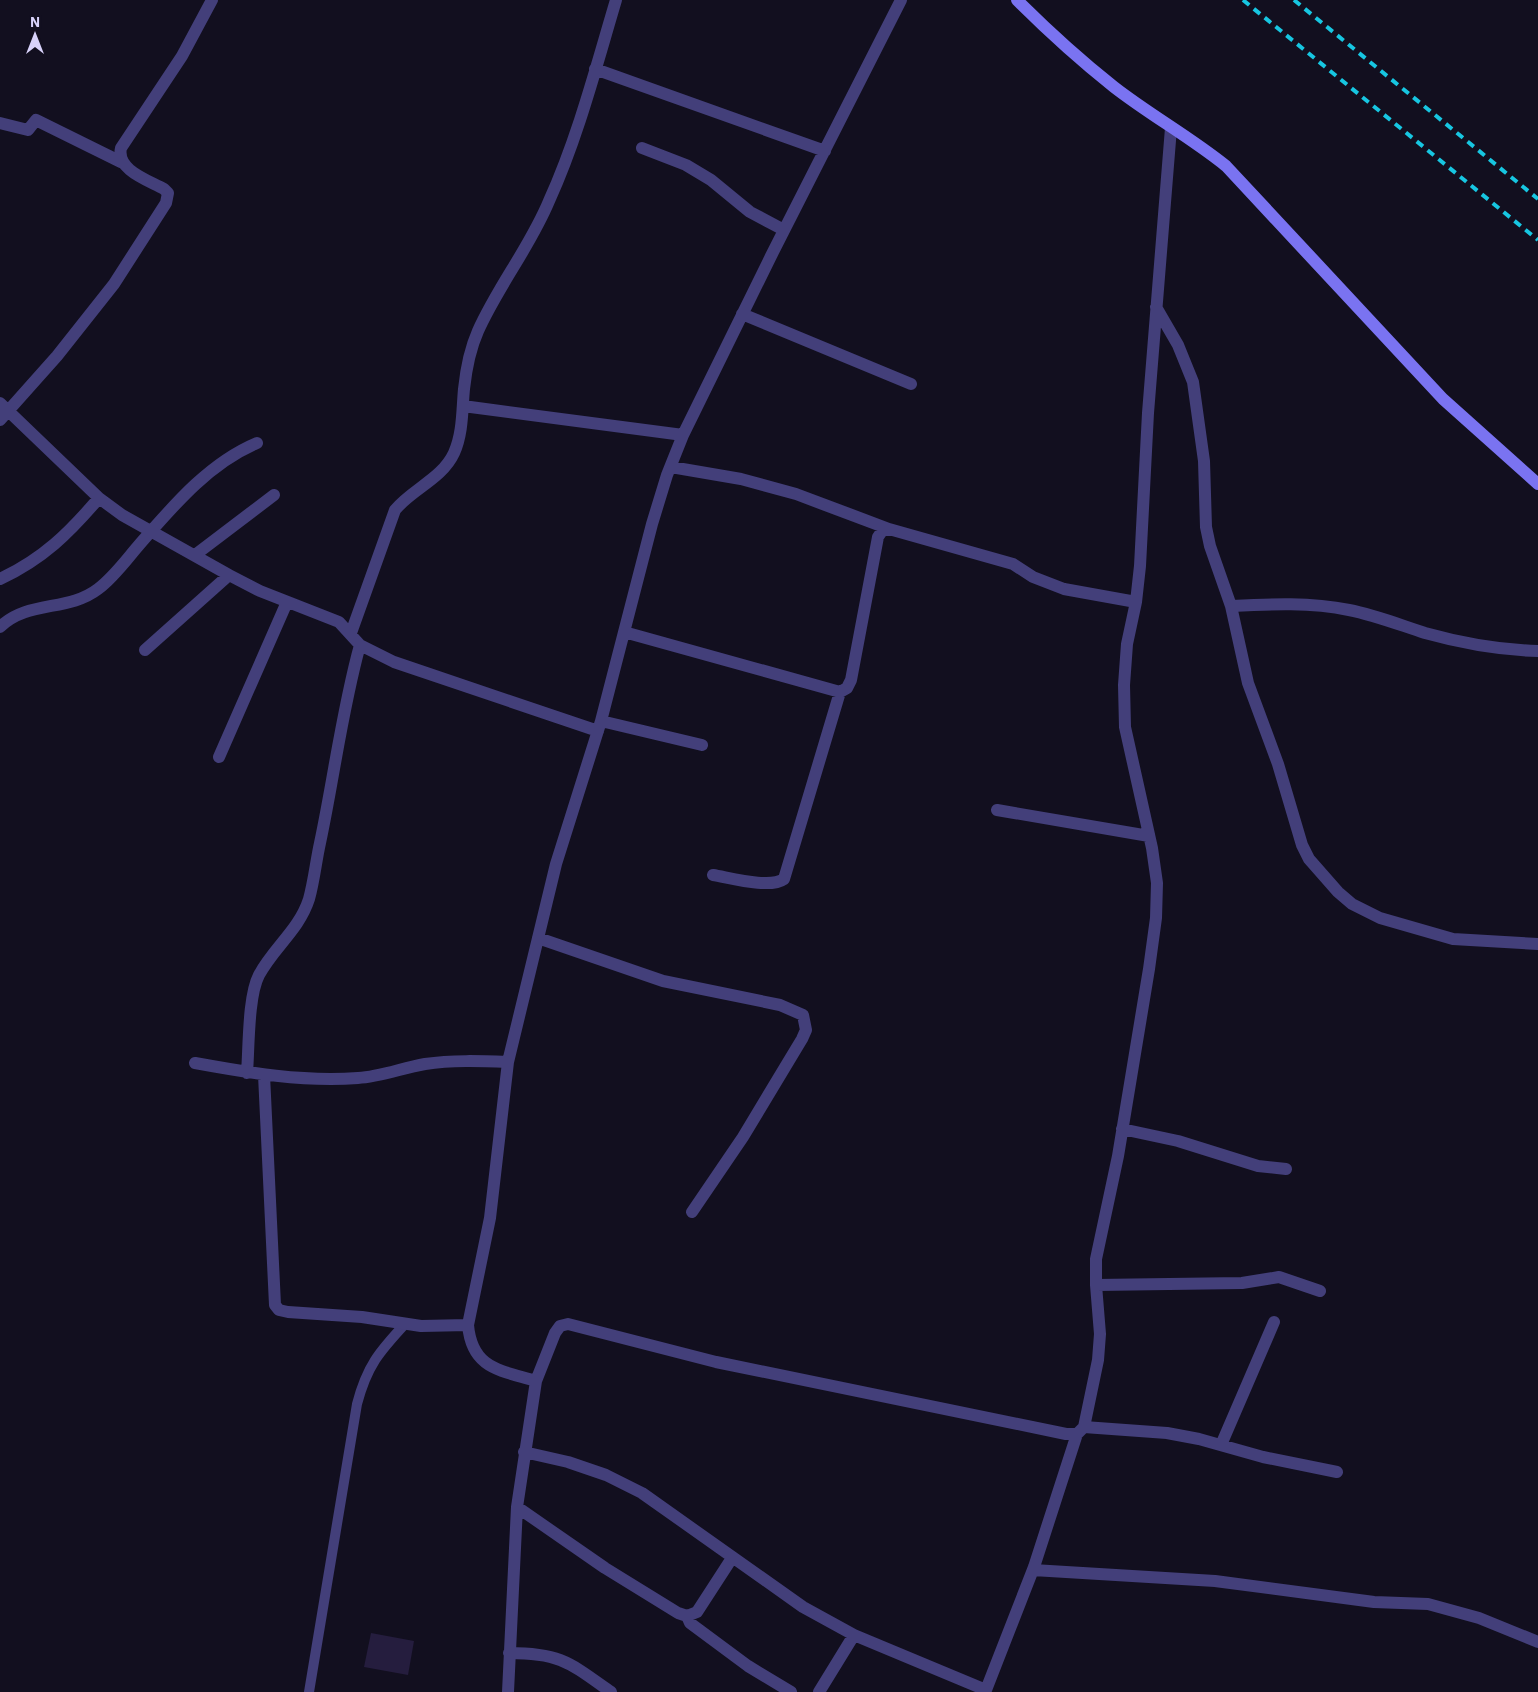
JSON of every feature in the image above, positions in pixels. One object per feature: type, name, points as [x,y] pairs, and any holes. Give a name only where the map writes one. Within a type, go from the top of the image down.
[{"type":"main road","points":[[1017,0],[1041,25],[1114,87],[1171,128],[1198,143],[1226,166],[1443,399],[1538,484]]},
{"type":"street","points":[[121,162],[119,156],[121,148],[182,56],[212,0]]},
{"type":"street","points":[[351,633],[394,510],[406,496],[442,470],[454,452],[461,424],[469,358],[478,330],[530,241],[550,201],[595,69],[616,0]]},
{"type":"street","points":[[536,1381],[491,1367],[481,1360],[469,1340],[468,1325],[490,1218],[508,1062],[556,864],[600,726],[652,524],[683,435],[784,230],[901,0]]},
{"type":"street","points":[[595,69],[825,151]]},
{"type":"street","points":[[0,123],[28,130],[36,120],[121,162],[168,193],[166,203],[114,284],[58,356],[3,411],[99,498],[122,515],[230,575],[287,602],[339,622],[360,645],[394,662],[600,726],[702,745]]},
{"type":"street","points":[[524,1452],[568,1462],[606,1475],[642,1494],[803,1607],[854,1635],[986,1691],[1033,1570],[1080,1430],[1098,1360],[1100,1334],[1096,1285],[1100,1236],[1122,1129],[1150,969],[1156,918],[1157,882],[1126,727],[1124,685],[1126,652],[1136,602],[1156,308],[1171,128]]},
{"type":"street","points":[[642,148],[686,165],[711,180],[750,212],[784,230]]},
{"type":"street","points":[[1156,308],[1178,345],[1193,382],[1204,461],[1206,527],[1210,546],[1231,606],[1248,683],[1278,764],[1302,845],[1309,859],[1338,892],[1352,904],[1380,918],[1453,939],[1538,944]]},
{"type":"street","points":[[742,314],[911,384]]},
{"type":"street","points":[[463,406],[683,435]]},
{"type":"street","points":[[0,627],[21,613],[38,607],[77,602],[96,591],[109,580],[152,530],[205,477],[235,452],[257,443]]},
{"type":"street","points":[[671,466],[741,480],[796,494],[888,529],[1013,564],[1033,577],[1064,589],[1136,602]]},
{"type":"street","points":[[195,555],[274,495]]},
{"type":"street","points":[[0,578],[42,556],[72,529],[99,498]]},
{"type":"street","points":[[713,875],[768,883],[778,883],[784,879],[840,692],[847,688],[851,680],[878,537],[882,531],[888,529]]},
{"type":"street","points":[[145,650],[230,575]]},
{"type":"street","points":[[219,757],[287,602]]},
{"type":"street","points":[[1231,606],[1300,604],[1322,606],[1385,619],[1446,638],[1477,644],[1538,651]]},
{"type":"street","points":[[624,632],[840,692]]},
{"type":"street","points":[[247,1073],[253,998],[258,977],[272,954],[287,940],[300,921],[308,899],[333,781],[350,682],[360,645]]},
{"type":"street","points":[[997,810],[1149,836]]},
{"type":"street","points":[[538,938],[663,981],[780,1005],[803,1015],[806,1030],[802,1039],[743,1137],[692,1212]]},
{"type":"street","points":[[195,1063],[247,1073],[312,1080],[360,1078],[459,1060],[508,1062]]},
{"type":"street","points":[[264,1075],[275,1305],[279,1310],[421,1326],[468,1325]]},
{"type":"street","points":[[1122,1129],[1178,1141],[1258,1166],[1286,1169]]},
{"type":"street","points":[[1096,1285],[1242,1283],[1279,1277],[1320,1290]]},
{"type":"street","points":[[1221,1445],[1274,1322]]},
{"type":"street","points":[[508,1692],[517,1507],[524,1452],[536,1381],[555,1333],[560,1326],[568,1324],[716,1362],[1057,1432],[1080,1430],[1167,1433],[1263,1457],[1337,1472]]},
{"type":"street","points":[[517,1507],[637,1589],[678,1614],[687,1616],[697,1612],[732,1558]]},
{"type":"street","points":[[1033,1570],[1215,1581],[1374,1602],[1428,1604],[1479,1618],[1538,1642]]},
{"type":"street","points":[[687,1616],[690,1623],[748,1666],[791,1692]]},
{"type":"street","points":[[819,1692],[854,1635]]},
{"type":"street","points":[[509,1652],[550,1655],[560,1658],[569,1662],[611,1692]]},
{"type":"lane","points":[[309,1692],[357,1404],[364,1378],[380,1351],[405,1324]]},
{"type":"building","points":[[371,1633],[414,1641],[408,1675],[364,1667]]},
{"type":"railway","points":[[1243,0],[1538,240]]},
{"type":"railway","points":[[1294,0],[1538,199]]}]
